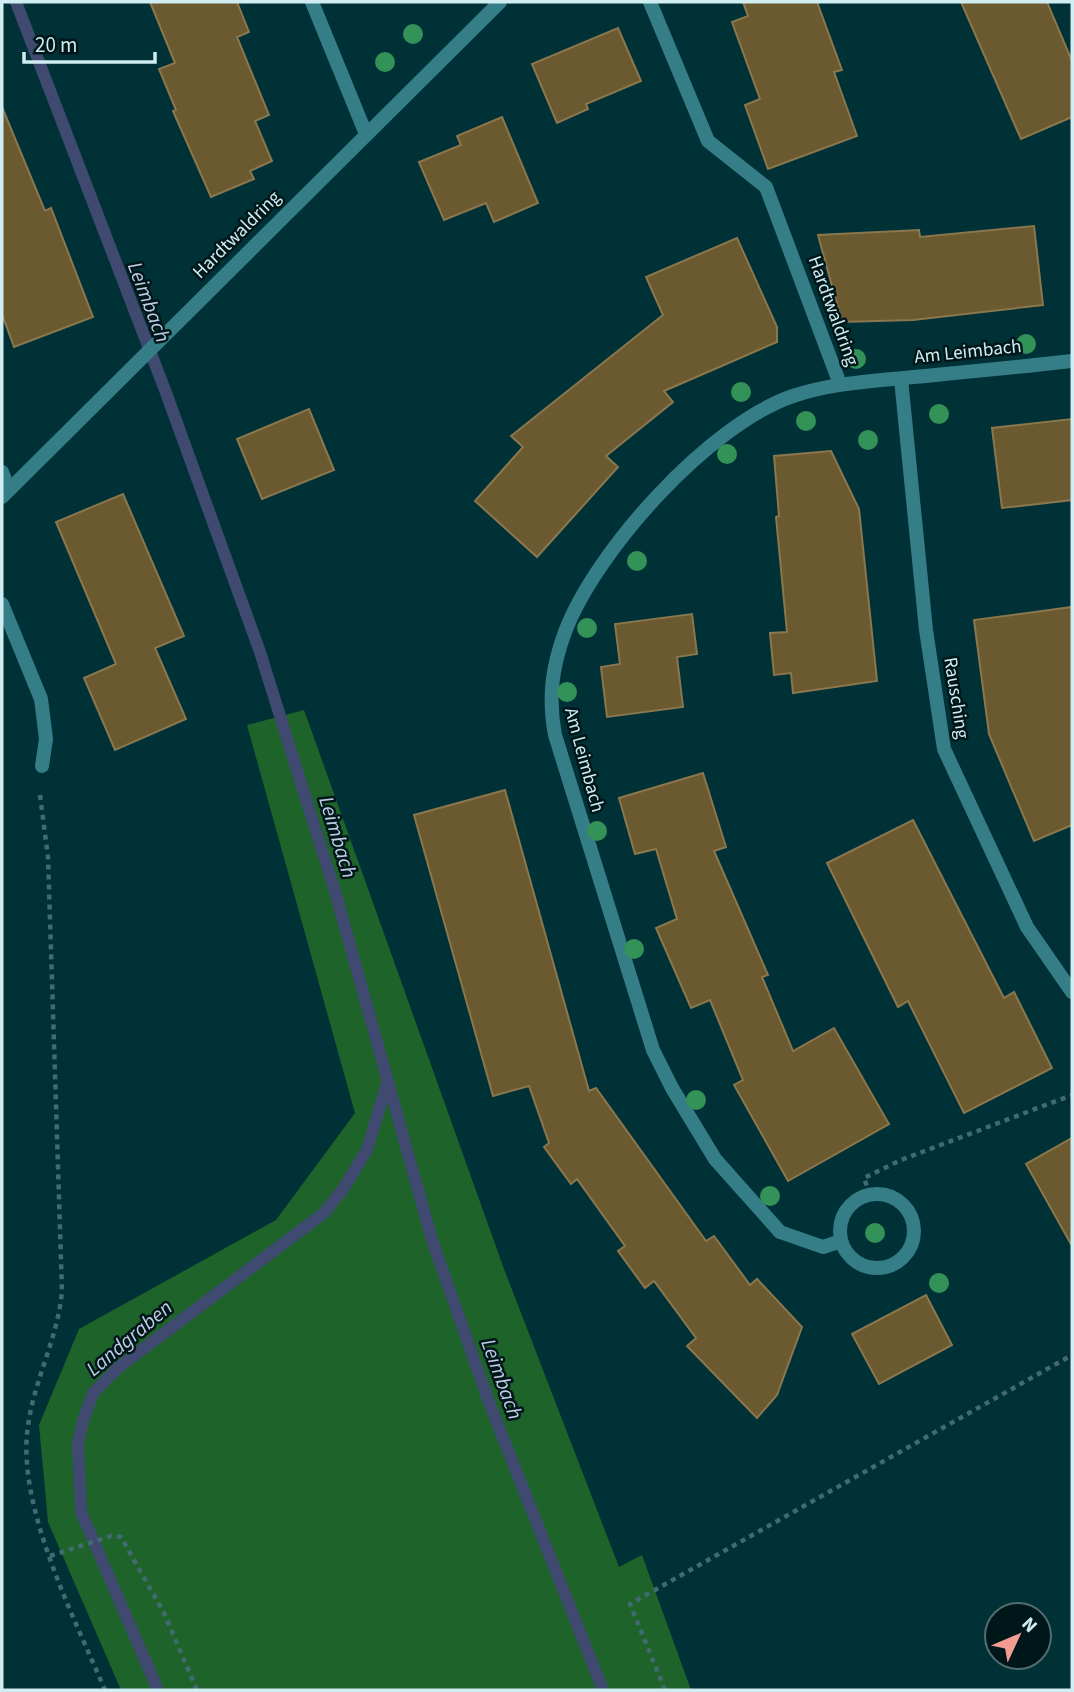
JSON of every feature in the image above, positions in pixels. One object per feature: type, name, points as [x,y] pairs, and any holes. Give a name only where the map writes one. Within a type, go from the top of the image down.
[{"type":"street","points":[[312,2],[366,134]]},
{"type":"street","name":"Hardtwaldring","points":[[6,493],[500,2]]},
{"type":"street","name":"Hardtwaldring","points":[[649,2],[708,141],[766,187],[839,384]]},
{"type":"street","name":"Am Leimbach","points":[[841,1241],[823,1247],[780,1232],[715,1159],[672,1088],[639,1012],[563,767],[549,703],[565,633],[579,602],[601,566],[693,460],[730,428],[792,396],[839,384],[1072,361]]},
{"type":"street","name":"Rausching","points":[[901,379],[926,631],[944,749],[1027,927],[1072,992]]},
{"type":"street","points":[[2,472],[6,493]]},
{"type":"street","points":[[2,604],[41,699],[46,738],[42,766]]},
{"type":"street","points":[[870,1195],[883,1195],[904,1206],[913,1227],[908,1251],[889,1266],[865,1266],[846,1252],[841,1241],[842,1217],[858,1199],[870,1195]]},
{"type":"path","points":[[42,766],[41,817],[48,857],[62,1291],[60,1319],[28,1422],[25,1447],[29,1480],[50,1556],[105,1690]]},
{"type":"path","points":[[870,1195],[864,1178],[901,1160],[1072,1095]]},
{"type":"path","points":[[665,1690],[630,1604],[1072,1355]]},
{"type":"path","points":[[50,1556],[111,1536],[121,1536],[164,1613],[197,1690]]},
{"type":"green space","points":[[304,710],[504,1269],[619,1567],[642,1555],[691,1690],[121,1690],[48,1522],[39,1425],[79,1329],[276,1220],[355,1113],[247,725]]},
{"type":"building","points":[[150,2],[237,2],[249,32],[237,37],[269,115],[255,121],[272,161],[250,171],[254,179],[211,197],[173,111],[176,110],[159,69],[175,63]]},
{"type":"building","points":[[743,2],[817,2],[842,70],[834,72],[857,136],[768,169],[745,105],[760,99],[732,22],[748,16]]},
{"type":"building","points":[[961,2],[1047,2],[1072,61],[1072,117],[1021,139]]},
{"type":"building","points":[[618,28],[641,81],[586,104],[588,109],[557,123],[532,64]]},
{"type":"building","points":[[2,107],[45,211],[51,208],[93,317],[14,347],[2,314]]},
{"type":"building","points":[[502,117],[538,203],[494,222],[486,203],[444,220],[419,162],[461,145],[457,136]]},
{"type":"building","points":[[1034,226],[1043,305],[913,320],[842,322],[818,235],[919,230],[920,237]]},
{"type":"building","points":[[737,238],[777,327],[777,342],[664,391],[673,402],[606,456],[618,467],[537,557],[475,501],[523,447],[511,436],[663,315],[646,277]]},
{"type":"building","points":[[309,409],[334,470],[262,499],[237,439]]},
{"type":"building","points":[[1072,419],[1072,500],[1002,508],[992,428]]},
{"type":"building","points":[[831,451],[859,509],[877,681],[793,693],[791,673],[774,675],[770,633],[787,632],[776,517],[779,516],[774,456]]},
{"type":"building","points":[[123,494],[184,636],[155,648],[186,719],[115,750],[84,678],[116,664],[56,522]]},
{"type":"building","points":[[1072,607],[1072,825],[1034,841],[989,734],[974,620]]},
{"type":"building","points":[[692,614],[697,654],[677,657],[683,707],[607,717],[601,667],[620,664],[615,624]]},
{"type":"building","points":[[703,773],[726,847],[714,851],[768,975],[762,977],[793,1051],[834,1028],[889,1124],[788,1181],[734,1085],[743,1080],[710,1000],[691,1008],[656,928],[677,919],[656,849],[635,854],[619,798]]},
{"type":"building","points":[[505,790],[589,1091],[596,1088],[706,1241],[714,1236],[750,1285],[757,1279],[802,1327],[777,1395],[757,1418],[687,1346],[696,1338],[654,1281],[645,1288],[618,1251],[625,1246],[577,1179],[571,1184],[544,1147],[549,1143],[529,1086],[493,1096],[414,815]]},
{"type":"building","points":[[913,820],[1004,998],[1014,992],[1052,1068],[964,1113],[908,1001],[898,1007],[827,863]]},
{"type":"building","points":[[1072,1138],[1072,1246],[1026,1164]]},
{"type":"building","points":[[926,1295],[952,1345],[879,1384],[852,1334]]},
{"type":"waterway","name":"Leimbach","points":[[16,2],[165,390],[260,652],[336,895],[432,1240],[490,1405],[603,1690]]},
{"type":"waterway","name":"Landgraben","points":[[158,1690],[81,1512],[78,1443],[93,1393],[119,1367],[324,1213],[343,1189],[367,1150],[387,1083]]}]
